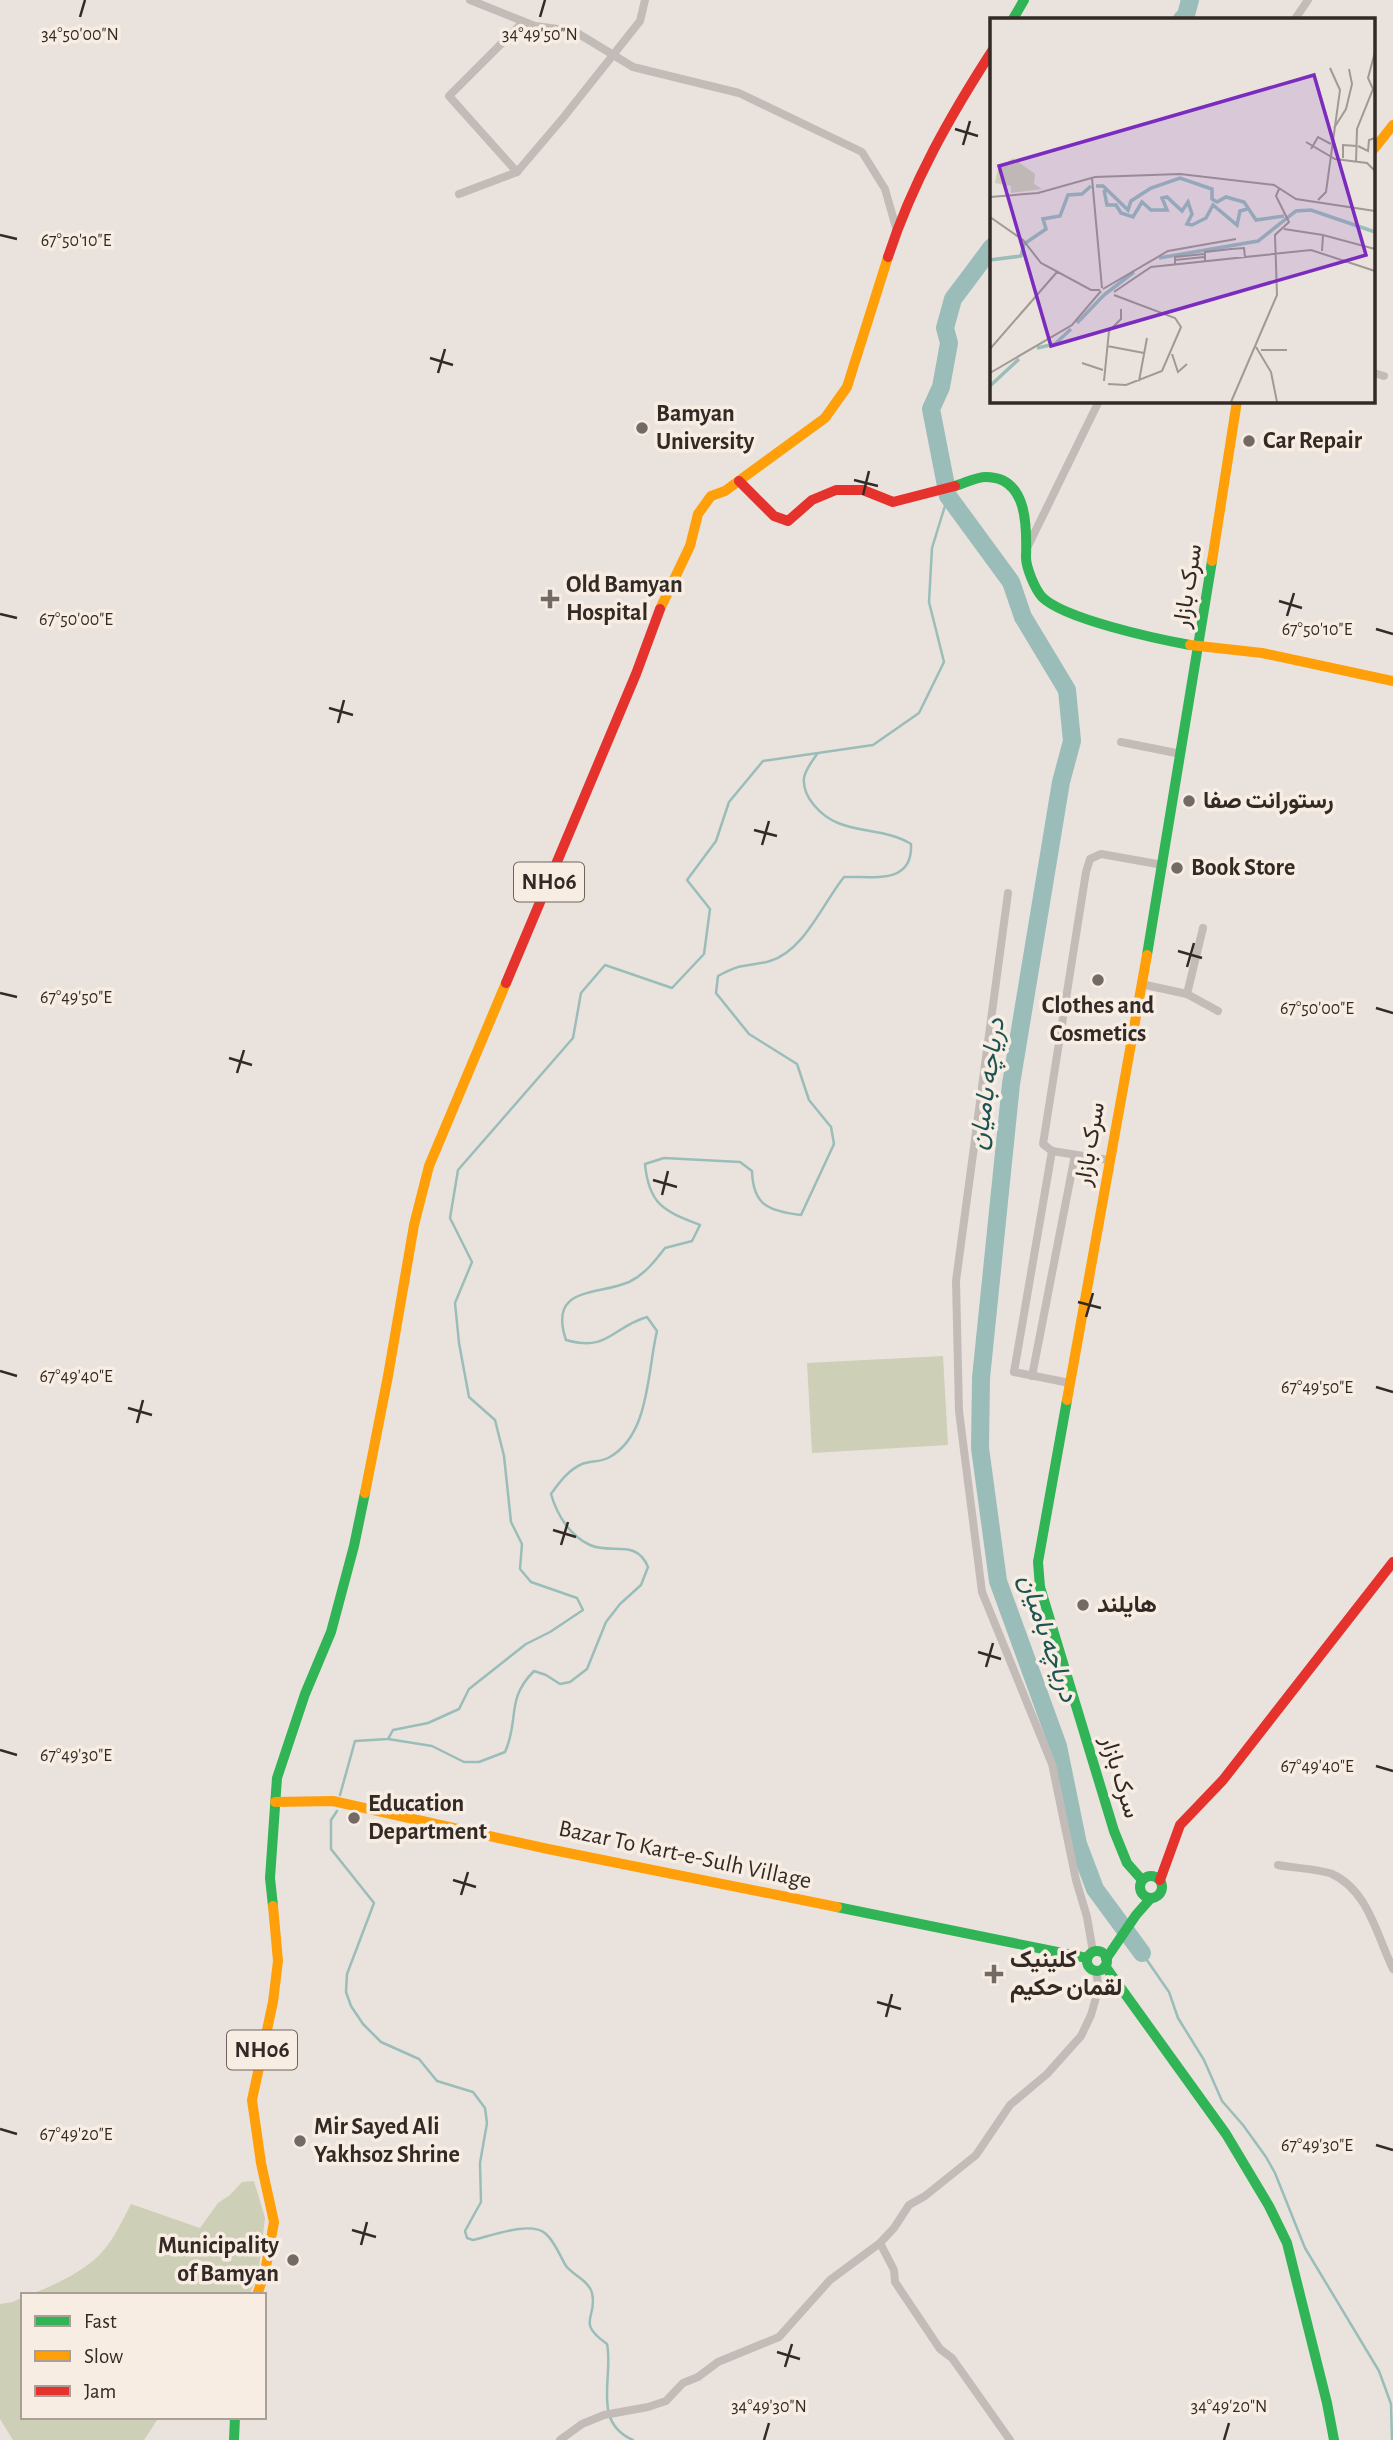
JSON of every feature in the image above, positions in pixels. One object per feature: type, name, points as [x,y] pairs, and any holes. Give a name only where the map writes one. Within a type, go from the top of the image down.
[{"type":"main road","points":[[1014,18],[1024,0]]},
{"type":"main road","name":"NH06","points":[[258,2293],[265,2272],[274,2222],[261,2163],[252,2100],[274,2002],[278,1961],[270,1878],[277,1778],[305,1694],[331,1632],[354,1546],[388,1376],[414,1225],[429,1166],[631,686],[652,627],[690,546],[698,514],[710,496],[725,491],[825,418],[847,387],[897,231],[918,178],[958,104],[990,54]]},
{"type":"main road","points":[[1376,146],[1393,125]]},
{"type":"main road","name":"سرک بازار","points":[[1142,1880],[1127,1863],[1114,1831],[1040,1587],[1038,1562],[1163,865],[1200,647],[1237,402]]},
{"type":"main road","points":[[739,481],[774,516],[788,521],[803,505],[832,489],[870,490],[892,502],[982,477],[997,478],[1011,488],[1024,505],[1028,568],[1041,596],[1060,609],[1145,637],[1200,647],[1262,653],[1393,681]]},
{"type":"main road","points":[[1334,2440],[1328,2403],[1287,2243],[1277,2220],[1242,2156],[1098,1960],[1147,1897],[1161,1891],[1160,1880],[1180,1825],[1223,1780],[1393,1562]]},
{"type":"main road","name":"Bazar To Kart-e-Sulh Village","points":[[275,1801],[333,1801],[562,1852],[1098,1960]]},
{"type":"main road","points":[[1147,1897],[1139,1886],[1142,1880],[1151,1875],[1160,1880]]},
{"type":"main road","points":[[234,2440],[235,2419]]},
{"type":"street","points":[[470,0],[535,26],[574,32],[633,67],[739,93],[862,152],[885,189],[897,231]]},
{"type":"street","points":[[459,194],[517,172],[640,21],[645,0]]},
{"type":"street","points":[[1297,18],[1308,0]]},
{"type":"street","points":[[517,172],[449,96],[523,22]]},
{"type":"street","points":[[1376,374],[1384,376]]},
{"type":"street","points":[[1028,547],[1099,402]]},
{"type":"street","points":[[1121,742],[1181,754]]},
{"type":"street","points":[[1109,1160],[1052,1152],[1043,1144],[1072,953],[1090,859],[1101,853],[1163,865]]},
{"type":"street","points":[[560,2440],[582,2424],[604,2415],[666,2401],[683,2384],[718,2362],[779,2337],[830,2280],[880,2243],[909,2205],[925,2196],[975,2155],[1010,2105],[1047,2074],[1081,2036],[1091,2015],[1097,1994],[1098,1960],[1076,1880],[1052,1763],[982,1592],[958,1410],[956,1282],[1008,893]]},
{"type":"street","points":[[1187,994],[1203,928]]},
{"type":"street","points":[[1141,984],[1187,994],[1218,1012]]},
{"type":"street","points":[[1052,1152],[1014,1372],[1070,1383]]},
{"type":"street","points":[[1032,1376],[1075,1155]]},
{"type":"street","points":[[1278,1865],[1329,1873],[1349,1884],[1364,1904],[1393,1969]]},
{"type":"street","points":[[880,2243],[894,2270],[895,2282],[940,2349],[952,2358],[1010,2440]]},
{"type":"green space","points":[[943,1356],[948,1445],[812,1453],[807,1363]]},
{"type":"green space","points":[[254,2181],[265,2218],[258,2275],[250,2293],[34,2293],[63,2280],[94,2260],[111,2241],[131,2204],[200,2228],[218,2203],[242,2182]]},
{"type":"green space","points":[[21,2298],[21,2419],[158,2419],[144,2440],[13,2440],[0,2419],[0,2304]]},
{"type":"waterway","name":"دریاچه بامیان","points":[[1183,18],[1190,0]]},
{"type":"waterway","name":"دریاچه بامیان","points":[[990,250],[953,299],[945,328],[949,343],[941,387],[931,409],[948,496],[1011,582],[1023,617],[1067,690],[1072,741],[1061,782],[1011,1084],[981,1378],[980,1448],[998,1581],[1058,1746],[1078,1844],[1095,1889],[1142,1953]]},
{"type":"waterway","points":[[340,1795],[355,1741],[388,1739],[393,1730],[428,1723],[459,1709],[469,1689],[526,1644],[583,1610],[577,1598],[531,1582],[520,1569],[522,1544],[511,1522],[504,1456],[495,1420],[469,1397],[455,1303],[472,1262],[450,1218],[458,1170],[573,1038],[581,993],[605,965],[672,988],[704,954],[710,909],[687,880],[716,841],[729,802],[763,761],[873,745],[919,713],[944,662],[929,602],[932,548],[948,496]]},
{"type":"waterway","points":[[388,1739],[432,1746],[464,1762],[479,1762],[505,1752],[512,1730],[516,1701],[525,1681],[534,1671],[560,1684],[570,1682],[587,1669],[606,1622],[620,1604],[641,1585],[648,1567],[643,1558],[630,1550],[598,1548],[583,1541],[565,1524],[551,1494],[572,1470],[582,1464],[608,1458],[622,1448],[632,1435],[645,1402],[657,1331],[647,1317],[601,1341],[580,1343],[566,1340],[562,1323],[564,1310],[569,1302],[578,1296],[634,1279],[649,1267],[665,1248],[692,1241],[700,1225],[668,1211],[661,1205],[650,1189],[645,1164],[664,1158],[740,1162],[752,1171],[755,1192],[764,1204],[780,1211],[801,1215],[834,1144],[831,1127],[809,1100],[797,1064],[749,1034],[716,993],[718,976],[736,967],[770,961],[793,947],[812,925],[844,877],[889,876],[906,866],[910,857],[911,844],[903,839],[838,823],[825,816],[814,805],[806,792],[804,778],[807,768],[817,754]]},
{"type":"waterway","points":[[337,1811],[331,1820],[331,1849],[374,1903],[347,1974],[346,1992],[351,2006],[363,2024],[381,2042],[419,2059],[437,2081],[473,2092],[485,2108],[487,2123],[480,2163],[481,2202],[465,2231],[467,2238],[473,2240],[531,2228],[549,2237],[566,2266],[592,2293],[590,2325],[597,2336],[607,2344],[608,2410],[612,2422],[620,2432],[633,2440]]},
{"type":"waterway","points":[[1142,1953],[1169,1992],[1178,2018],[1204,2060],[1222,2101],[1266,2157],[1305,2248],[1379,2371],[1391,2404],[1392,2440]]},
{"type":"traffic: fast","points":[[1014,18],[1024,0]]},
{"type":"traffic: fast","points":[[955,486],[986,477],[1000,479],[1010,485],[1022,506],[1025,519],[1026,562],[1029,572],[1039,593],[1053,605],[1112,627],[1190,645]]},
{"type":"traffic: fast","points":[[1147,955],[1212,561]]},
{"type":"traffic: fast","points":[[1067,1400],[1038,1562],[1040,1587],[1114,1831],[1127,1863],[1142,1880]]},
{"type":"traffic: fast","points":[[273,1906],[270,1878],[277,1778],[305,1694],[331,1632],[365,1493]]},
{"type":"traffic: fast","points":[[1151,1876],[1159,1879],[1162,1887],[1159,1895],[1151,1898],[1143,1895],[1140,1887],[1143,1879],[1151,1876]]},
{"type":"traffic: fast","points":[[1106,1959],[1151,1898]]},
{"type":"traffic: fast","points":[[837,1907],[1087,1958]]},
{"type":"traffic: fast","points":[[1097,1951],[1104,1954],[1107,1961],[1104,1968],[1097,1971],[1090,1968],[1087,1961],[1090,1954],[1097,1951]]},
{"type":"traffic: fast","points":[[1105,1966],[1226,2134],[1269,2206],[1287,2243],[1334,2440]]},
{"type":"traffic: fast","points":[[234,2440],[235,2419]]},
{"type":"traffic: slow","points":[[1376,146],[1393,125]]},
{"type":"traffic: slow","points":[[660,609],[690,546],[698,514],[711,496],[725,491],[825,418],[847,387],[888,257]]},
{"type":"traffic: slow","points":[[1212,561],[1237,402]]},
{"type":"traffic: slow","points":[[1190,645],[1262,653],[1393,681]]},
{"type":"traffic: slow","points":[[1067,1400],[1147,955]]},
{"type":"traffic: slow","points":[[365,1493],[414,1225],[429,1166],[506,983]]},
{"type":"traffic: slow","points":[[275,1802],[333,1801],[548,1849],[837,1907]]},
{"type":"traffic: slow","points":[[258,2293],[265,2272],[274,2222],[261,2163],[252,2100],[273,2002],[278,1961],[273,1906]]},
{"type":"traffic: jam","points":[[888,257],[920,176],[961,100],[990,54]]},
{"type":"traffic: jam","points":[[739,481],[774,516],[788,521],[812,500],[836,490],[863,490],[893,502],[955,486]]},
{"type":"traffic: jam","points":[[506,983],[636,674],[660,609]]},
{"type":"traffic: jam","points":[[1160,1880],[1180,1825],[1223,1780],[1393,1562]]},
{"type":"place","name":"Bamyan University","points":[[642,428]]},
{"type":"place","name":"Car Repair","points":[[1249,441]]},
{"type":"place","name":"Old Bamyan Hospital","points":[[550,599]]},
{"type":"place","name":"رستورانت صفا","points":[[1189,801]]},
{"type":"place","name":"Book Store","points":[[1177,868]]},
{"type":"place","name":"Clothes and Cosmetics","points":[[1098,980]]},
{"type":"place","name":"هایلند","points":[[1083,1605]]},
{"type":"place","name":"Education Department","points":[[354,1818]]},
{"type":"place","name":"کلینیک لقمان حکیم","points":[[994,1974]]},
{"type":"place","name":"Mir Sayed Ali Yakhsoz Shrine","points":[[300,2141]]},
{"type":"place","name":"Municipality of Bamyan","points":[[293,2260]]}]
